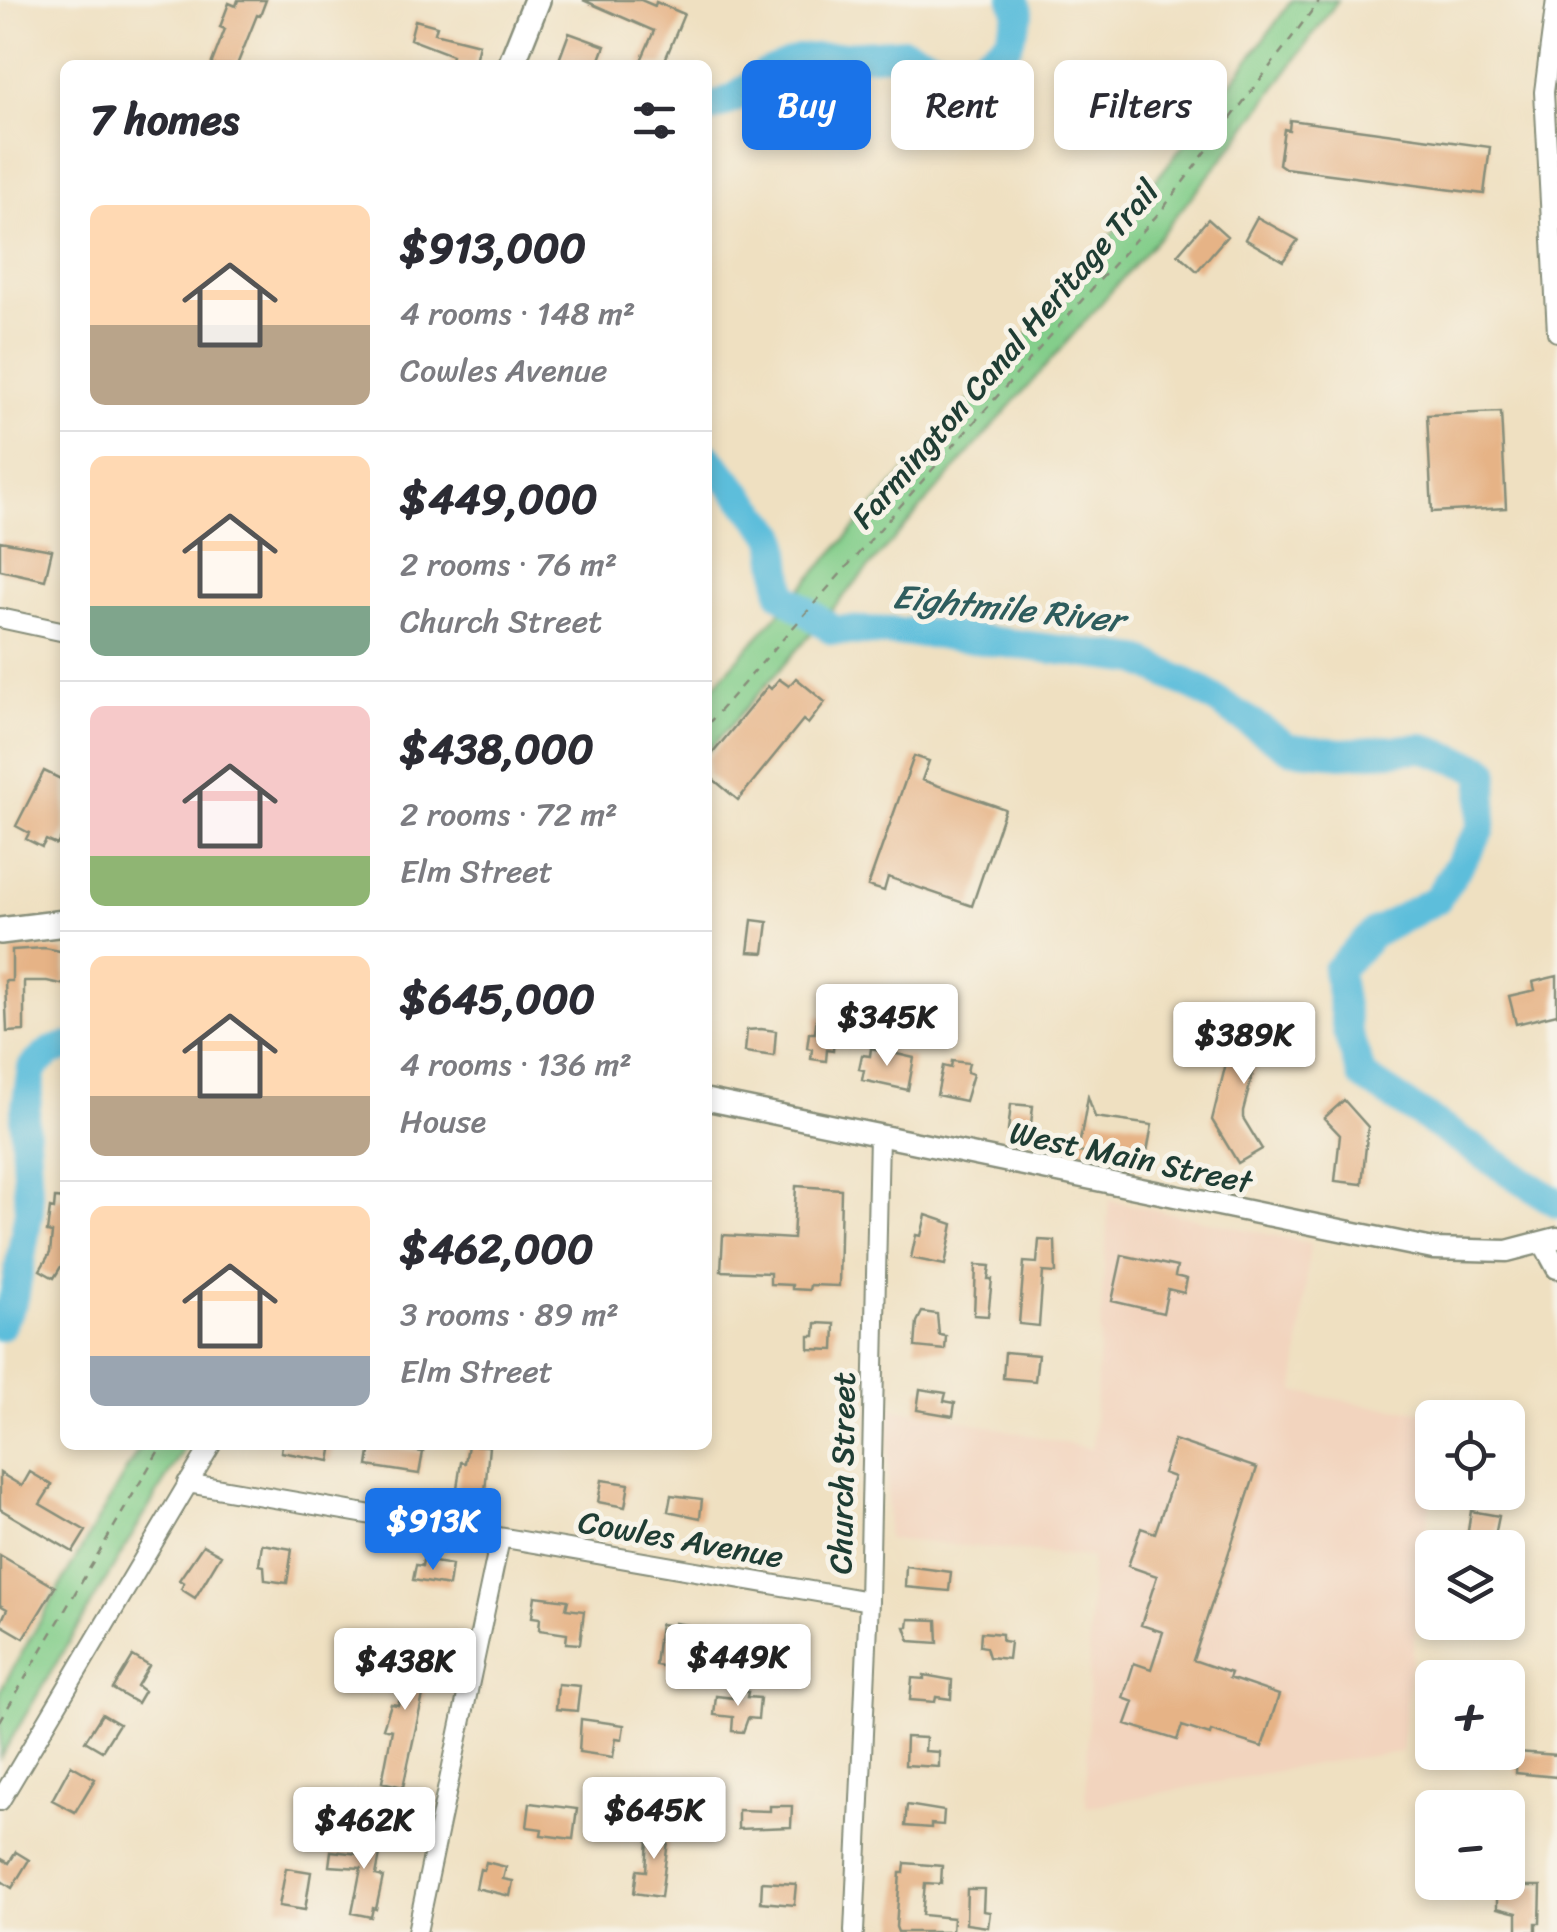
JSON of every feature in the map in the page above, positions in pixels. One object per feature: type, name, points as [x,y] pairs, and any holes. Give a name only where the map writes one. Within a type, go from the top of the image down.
[{"type":"highway","points":[[512,60],[530,4]]},
{"type":"highway","points":[[0,931],[60,925]]},
{"type":"main road","name":"West Main Street","points":[[712,1101],[1433,1249],[1507,1251],[1550,1241]]},
{"type":"main road","points":[[1550,1241],[1557,1268]]},
{"type":"street","points":[[1556,0],[1544,92],[1557,332]]},
{"type":"street","points":[[0,618],[60,631]]},
{"type":"street","name":"Church Street","points":[[854,1932],[869,1601],[879,1135]]},
{"type":"street","points":[[0,1801],[6,1779],[209,1450]]},
{"type":"street","name":"Cowles Avenue","points":[[187,1483],[869,1601]]},
{"type":"street","points":[[417,1932],[500,1538]]},
{"type":"path","name":"Farmington Canal Heritage Trail","points":[[712,720],[1165,206],[1320,0]]},
{"type":"path","points":[[0,1721],[159,1450]]},
{"type":"shaded area","points":[[1109,1200],[1310,1243],[1295,1391],[1415,1410],[1415,1510],[1429,1510],[1427,1530],[1415,1530],[1415,1633],[1401,1752],[1086,1807],[1091,1557],[887,1539],[889,1408],[1092,1449]]},
{"type":"green space","points":[[1292,0],[1338,0],[1236,142],[1157,239],[712,746],[712,689],[934,440],[1179,150],[1227,150],[1227,88]]},
{"type":"green space","points":[[138,1450],[183,1450],[0,1758],[0,1691]]},
{"type":"building","points":[[238,0],[266,0],[239,60],[213,60],[225,29],[220,27],[229,3],[236,6]]},
{"type":"building","points":[[583,0],[641,0],[655,6],[656,2],[684,14],[665,60],[641,60],[654,31]]},
{"type":"building","points":[[415,20],[437,26],[435,33],[479,44],[475,60],[451,60],[452,55],[410,39]]},
{"type":"building","points":[[569,33],[605,46],[600,60],[559,60]]},
{"type":"building","points":[[1290,120],[1490,147],[1484,194],[1285,168],[1279,164],[1284,129],[1289,130]]},
{"type":"building","points":[[1257,217],[1298,240],[1283,261],[1245,239]]},
{"type":"building","points":[[1208,219],[1227,236],[1197,271],[1178,254]]},
{"type":"building","points":[[1501,412],[1506,508],[1432,512],[1427,415]]},
{"type":"building","points":[[0,541],[52,550],[45,580],[0,570]]},
{"type":"building","points":[[796,678],[825,702],[808,724],[803,720],[738,800],[712,778],[712,754],[768,686],[771,689],[779,679],[789,686]]},
{"type":"building","points":[[914,756],[929,761],[922,780],[1005,809],[972,906],[888,877],[884,891],[868,886]]},
{"type":"building","points":[[44,771],[60,779],[57,845],[46,840],[42,847],[26,839],[29,833],[16,826]]},
{"type":"building","points":[[752,920],[768,922],[764,953],[748,952]]},
{"type":"building","points":[[12,950],[60,951],[60,984],[24,981],[24,1031],[7,1032],[5,981],[12,981]]},
{"type":"building","points":[[1557,976],[1557,1014],[1516,1024],[1509,996],[1535,990],[1533,982]]},
{"type":"building","points":[[817,1016],[835,1019],[833,1051],[827,1050],[826,1061],[811,1059],[812,1049],[807,1048],[809,1033],[815,1033]]},
{"type":"building","points":[[1278,1018],[1291,1041],[1256,1062],[1243,1111],[1243,1118],[1262,1149],[1238,1163],[1212,1120],[1230,1047]]},
{"type":"building","points":[[747,1030],[776,1031],[774,1056],[745,1052]]},
{"type":"building","points":[[871,1048],[914,1058],[908,1090],[862,1080],[862,1055],[870,1056]]},
{"type":"building","points":[[952,1061],[969,1063],[967,1072],[973,1074],[965,1101],[937,1095],[943,1066],[951,1068]]},
{"type":"building","points":[[1088,1097],[1095,1117],[1152,1125],[1145,1163],[1078,1152]]},
{"type":"building","points":[[1344,1100],[1368,1127],[1362,1184],[1335,1181],[1340,1135],[1324,1118]]},
{"type":"building","points":[[1011,1104],[1033,1106],[1030,1133],[1008,1131]]},
{"type":"building","points":[[796,1186],[841,1189],[839,1286],[792,1289],[792,1285],[770,1284],[770,1273],[721,1271],[723,1235],[793,1239]]},
{"type":"building","points":[[55,1198],[60,1198],[60,1268],[54,1278],[40,1270],[50,1253],[52,1233],[47,1232],[50,1208],[54,1209]]},
{"type":"building","points":[[926,1215],[953,1224],[945,1265],[911,1258]]},
{"type":"building","points":[[1039,1240],[1055,1241],[1056,1273],[1043,1272],[1039,1326],[1019,1324],[1024,1262],[1037,1263]]},
{"type":"building","points":[[1122,1255],[1177,1267],[1175,1276],[1187,1279],[1184,1293],[1168,1289],[1163,1313],[1112,1301]]},
{"type":"building","points":[[976,1265],[990,1266],[988,1316],[974,1315]]},
{"type":"building","points":[[922,1312],[937,1314],[939,1335],[946,1336],[945,1350],[915,1347]]},
{"type":"building","points":[[816,1323],[835,1324],[834,1350],[809,1349],[809,1336],[815,1336]]},
{"type":"building","points":[[1005,1352],[1038,1355],[1035,1381],[1003,1378]]},
{"type":"building","points":[[920,1389],[946,1393],[944,1401],[955,1403],[953,1416],[917,1410]]},
{"type":"building","points":[[1174,1440],[1257,1468],[1193,1660],[1231,1673],[1229,1678],[1279,1695],[1262,1747],[1182,1726],[1177,1740],[1126,1724],[1134,1702],[1123,1698],[1134,1663],[1151,1669],[1163,1632],[1141,1625],[1157,1576],[1128,1566],[1141,1528],[1155,1533],[1174,1477],[1163,1473]]},
{"type":"building","points":[[281,1450],[332,1450],[330,1461]]},
{"type":"building","points":[[370,1450],[423,1452],[419,1474],[368,1466]]},
{"type":"building","points":[[467,1450],[489,1450],[485,1492],[457,1488],[461,1462],[465,1463]]},
{"type":"building","points":[[30,1472],[52,1485],[40,1504],[86,1531],[73,1552],[0,1509],[0,1473],[22,1486]]},
{"type":"building","points":[[602,1480],[629,1484],[625,1507],[598,1502]]},
{"type":"building","points":[[671,1495],[702,1499],[700,1518],[668,1511]]},
{"type":"building","points":[[1471,1511],[1499,1516],[1496,1530],[1468,1530]]},
{"type":"building","points":[[262,1544],[292,1549],[287,1583],[265,1580],[264,1566],[259,1565]]},
{"type":"building","points":[[203,1545],[221,1555],[195,1598],[181,1589],[184,1583],[179,1580]]},
{"type":"building","points":[[0,1555],[55,1587],[24,1638],[0,1624],[7,1609],[0,1605]]},
{"type":"building","points":[[423,1560],[452,1565],[449,1586],[413,1580],[416,1565],[422,1566]]},
{"type":"building","points":[[906,1566],[951,1572],[949,1591],[905,1587]]},
{"type":"building","points":[[535,1596],[568,1600],[566,1609],[584,1611],[580,1644],[566,1643],[567,1634],[539,1630],[540,1618],[532,1617]]},
{"type":"building","points":[[909,1619],[937,1620],[938,1643],[910,1641],[905,1627]]},
{"type":"building","points":[[660,1624],[688,1625],[685,1662],[675,1661],[674,1668],[655,1665]]},
{"type":"building","points":[[981,1632],[1002,1634],[1002,1641],[1010,1642],[1008,1659],[989,1657],[986,1647],[980,1646]]},
{"type":"building","points":[[395,1647],[432,1654],[403,1787],[382,1782],[392,1730],[383,1728],[391,1704],[398,1705],[406,1672],[391,1668]]},
{"type":"building","points":[[133,1656],[149,1666],[137,1686],[144,1691],[137,1703],[113,1689]]},
{"type":"building","points":[[924,1675],[952,1680],[951,1699],[910,1700],[912,1678],[924,1679]]},
{"type":"building","points":[[558,1684],[580,1686],[577,1711],[556,1709]]},
{"type":"building","points":[[735,1691],[760,1698],[758,1719],[748,1718],[743,1732],[732,1731],[733,1717],[714,1715],[716,1696],[734,1698]]},
{"type":"building","points":[[102,1714],[119,1724],[102,1751],[85,1741]]},
{"type":"building","points":[[581,1719],[624,1725],[622,1739],[616,1738],[613,1757],[579,1752]]},
{"type":"building","points":[[906,1737],[926,1738],[925,1751],[939,1752],[939,1767],[905,1765]]},
{"type":"building","points":[[1525,1753],[1557,1755],[1557,1777],[1516,1773],[1525,1770]]},
{"type":"building","points":[[71,1765],[95,1779],[75,1812],[52,1800]]},
{"type":"building","points":[[530,1803],[577,1809],[573,1839],[541,1835],[542,1829],[527,1827]]},
{"type":"building","points":[[907,1805],[944,1811],[943,1825],[905,1826]]},
{"type":"building","points":[[770,1806],[792,1806],[791,1827],[738,1829],[738,1810],[770,1811]]},
{"type":"building","points":[[649,1823],[670,1825],[661,1897],[634,1893],[637,1870],[646,1871]]},
{"type":"building","points":[[362,1830],[378,1833],[377,1838],[383,1839],[376,1875],[383,1877],[371,1917],[352,1913],[361,1868],[329,1866],[331,1851],[358,1854]]},
{"type":"building","points":[[16,1852],[29,1860],[12,1888],[0,1880],[0,1858],[9,1863]]},
{"type":"building","points":[[486,1862],[506,1867],[503,1879],[513,1881],[510,1896],[476,1888],[480,1869],[484,1870]]},
{"type":"building","points":[[905,1863],[942,1866],[941,1884],[925,1883],[922,1915],[953,1918],[952,1932],[898,1932],[900,1873],[904,1873]]},
{"type":"building","points":[[286,1868],[311,1872],[305,1910],[279,1906]]},
{"type":"building","points":[[762,1882],[796,1884],[794,1905],[761,1902]]},
{"type":"building","points":[[1525,1886],[1541,1886],[1540,1923],[1536,1923],[1536,1932],[1517,1932],[1517,1913],[1497,1908],[1497,1900],[1525,1900]]},
{"type":"building","points":[[967,1889],[984,1889],[983,1911],[990,1912],[988,1927],[966,1924]]},
{"type":"waterway","points":[[712,107],[735,98],[765,74],[801,59],[905,52],[941,66],[978,64],[1008,44],[1019,14],[1014,0]]},
{"type":"waterway","name":"Eightmile River","points":[[712,462],[775,536],[782,594],[833,630],[928,633],[1138,660],[1199,689],[1289,748],[1341,753],[1423,748],[1485,770],[1481,829],[1437,899],[1374,933],[1337,970],[1347,1031],[1362,1076],[1557,1203]]},
{"type":"waterway","points":[[0,1326],[14,1298],[29,1210],[24,1119],[32,1068],[60,1049]]}]
